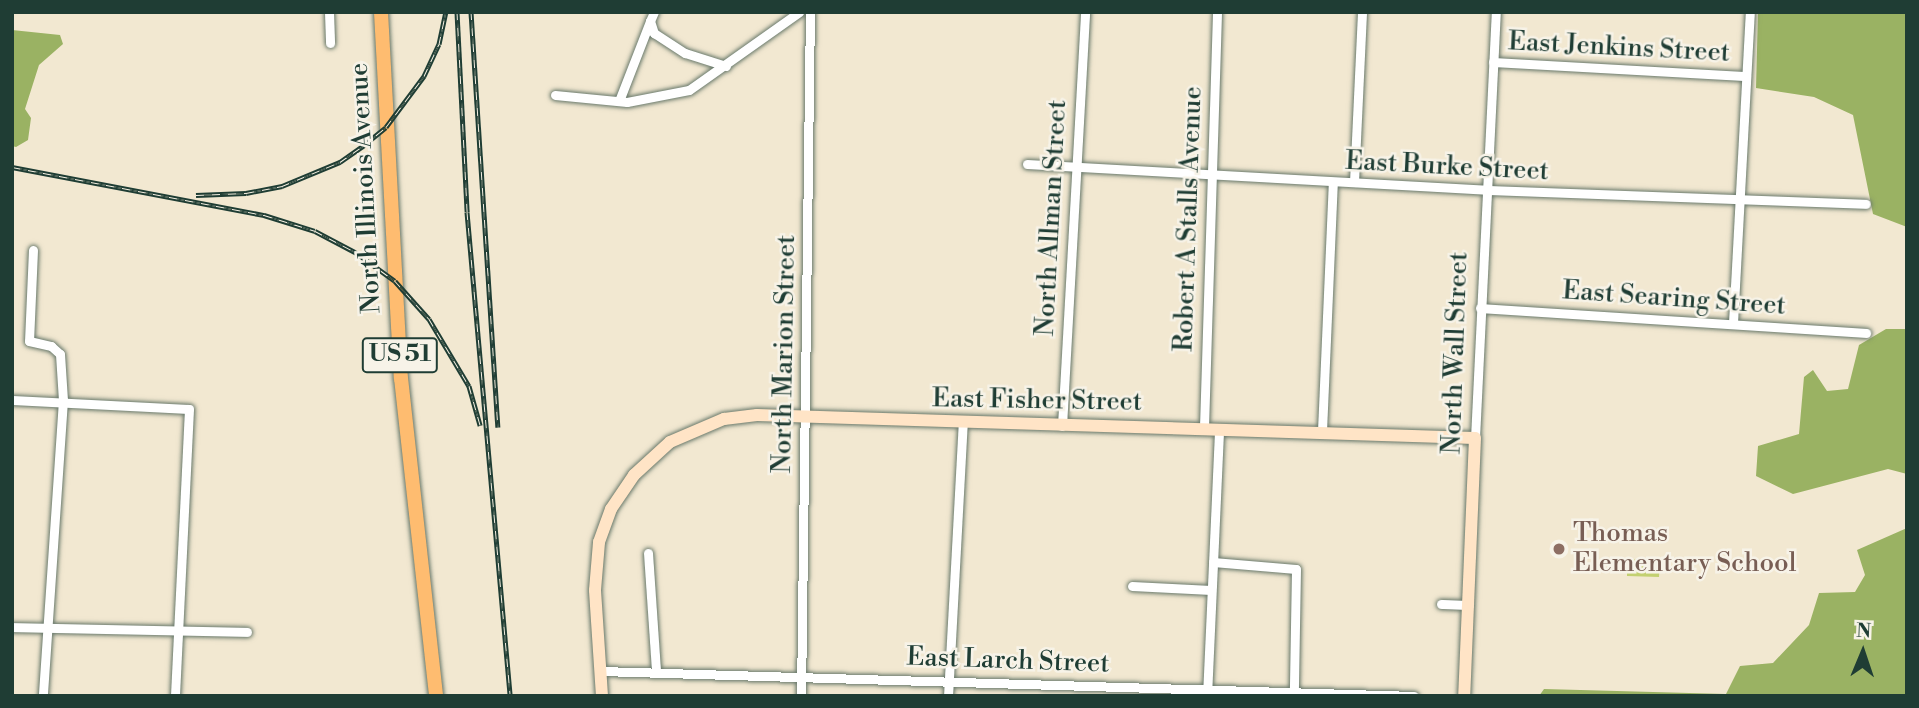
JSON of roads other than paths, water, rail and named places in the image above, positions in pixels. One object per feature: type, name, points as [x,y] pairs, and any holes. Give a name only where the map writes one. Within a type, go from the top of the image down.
[{"type":"main road","name":"North Illinois Avenue","points":[[381,12],[401,378],[436,696]]},
{"type":"street","points":[[329,12],[330,43]]},
{"type":"street","points":[[555,95],[618,101],[688,90],[726,66],[799,12]]},
{"type":"street","name":"North Marion Street","points":[[801,696],[810,12]]},
{"type":"street","name":"North Allman Street","points":[[1062,426],[1085,12]]},
{"type":"street","name":"Robert A Stalls Avenue","points":[[1204,427],[1217,12]]},
{"type":"street","points":[[1354,182],[1362,12]]},
{"type":"street","name":"North Wall Street","points":[[1464,696],[1480,308],[1496,12]]},
{"type":"street","points":[[1733,323],[1737,200],[1750,12]]},
{"type":"street","points":[[652,17],[654,33],[685,53],[726,66]]},
{"type":"street","points":[[618,101],[652,17]]},
{"type":"street","name":"East Jenkins Street","points":[[1493,62],[1744,76]]},
{"type":"street","name":"East Burke Street","points":[[1027,164],[1333,183],[1866,204]]},
{"type":"street","points":[[1322,431],[1333,183]]},
{"type":"street","points":[[33,250],[29,341],[51,346],[60,354],[63,400],[43,696]]},
{"type":"street","name":"East Searing Street","points":[[1480,308],[1866,333]]},
{"type":"street","points":[[12,400],[63,400],[189,409],[175,696]]},
{"type":"street","name":"East Fisher Street","points":[[602,696],[595,590],[599,541],[623,491],[648,460],[694,429],[757,415],[1062,426],[1204,427],[1219,431],[1322,431],[1475,438]]},
{"type":"street","points":[[948,696],[963,423]]},
{"type":"street","points":[[1207,692],[1219,431]]},
{"type":"street","points":[[648,553],[656,670]]},
{"type":"street","points":[[1213,562],[1296,569],[1294,689]]},
{"type":"street","points":[[1132,586],[1212,590]]},
{"type":"street","points":[[1441,604],[1469,605]]},
{"type":"street","points":[[12,627],[247,632]]},
{"type":"street","name":"East Larch Street","points":[[601,671],[656,670],[949,680],[1207,692],[1294,689],[1414,696]]},
{"type":"railway","points":[[196,195],[246,193],[282,186],[340,162],[364,145],[386,127],[424,76],[439,44],[446,12]]},
{"type":"railway","points":[[457,12],[467,212],[510,696]]},
{"type":"railway","points":[[471,12],[498,427]]},
{"type":"railway","points":[[12,167],[264,215],[315,231],[355,252],[395,281],[429,319],[469,386],[480,425]]},
{"type":"place","name":"Thomas Elementary School","points":[[1559,549]]}]
